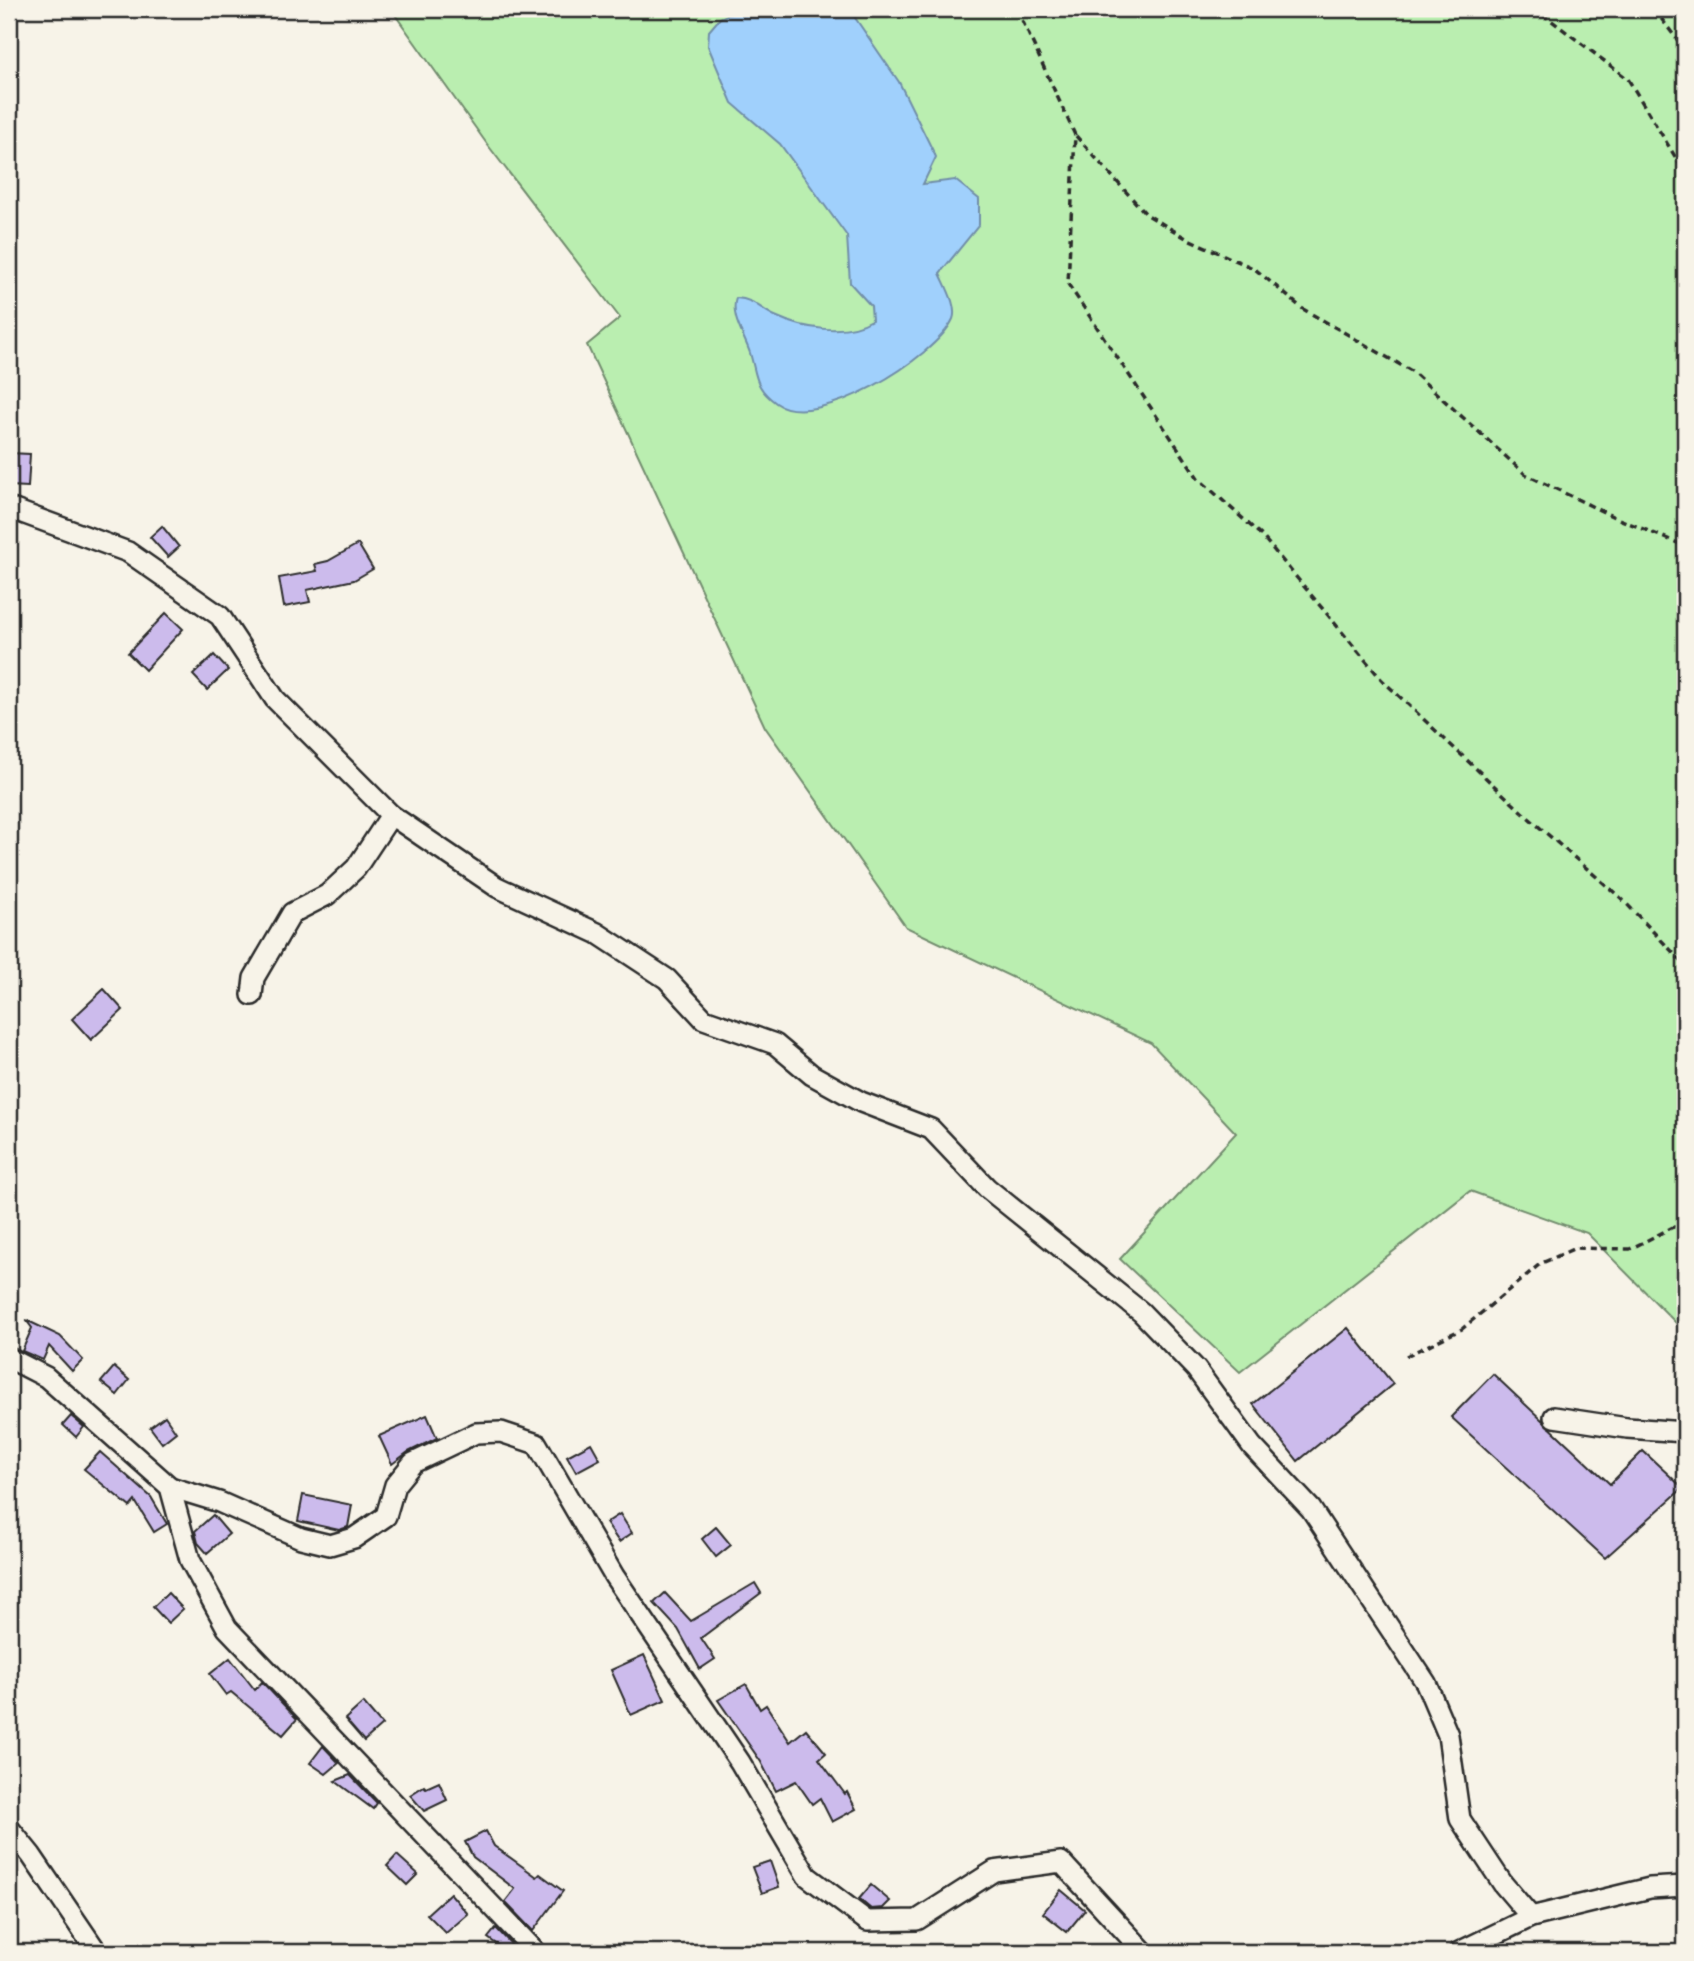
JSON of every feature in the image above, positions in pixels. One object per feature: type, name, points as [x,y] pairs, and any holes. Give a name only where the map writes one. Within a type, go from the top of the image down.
[{"type":"street","points":[[9,508],[128,552],[220,616],[275,699],[391,815],[498,887],[597,933],[667,979],[704,1019],[775,1044],[811,1075],[861,1102],[931,1129],[987,1188],[1140,1312],[1196,1369],[1252,1446],[1311,1509],[1426,1683],[1448,1735],[1460,1819],[1503,1884],[1531,1917]]},
{"type":"street","points":[[252,995],[254,978],[292,913],[327,895],[356,868],[391,815]]},
{"type":"street","points":[[9,1358],[46,1377],[170,1487],[219,1502],[301,1538],[330,1545],[354,1538],[386,1516],[395,1485],[414,1463],[476,1433],[501,1432],[537,1444],[614,1576],[740,1762],[807,1876],[867,1921],[917,1920],[994,1871],[1061,1862],[1144,1952]]},
{"type":"street","points":[[1554,1418],[1627,1429],[1685,1432]]},
{"type":"street","points":[[170,1487],[190,1560],[227,1628],[536,1952]]},
{"type":"street","points":[[9,1828],[31,1855],[97,1952]]},
{"type":"street","points":[[1459,1952],[1531,1917],[1650,1888],[1685,1886]]},
{"type":"path","points":[[1017,9],[1075,135],[1146,214],[1186,238],[1255,269],[1303,309],[1413,372],[1525,474],[1614,517],[1685,546]]},
{"type":"path","points":[[1531,9],[1548,18],[1628,79],[1685,173]]},
{"type":"path","points":[[1654,9],[1685,50]]},
{"type":"path","points":[[1075,135],[1068,284],[1198,478],[1262,536],[1382,680],[1522,812],[1622,899],[1685,965]]},
{"type":"path","points":[[1406,1356],[1462,1329],[1540,1264],[1575,1248],[1630,1249],[1673,1227],[1685,1229]]},
{"type":"green space","points":[[391,9],[1685,9],[1685,1332],[1587,1233],[1470,1191],[1240,1372],[1120,1259],[1236,1133],[1151,1043],[906,927],[765,727],[587,345],[620,318],[487,144]]},
{"type":"water","points":[[741,9],[849,9],[899,82],[936,157],[923,184],[955,180],[979,199],[979,225],[940,273],[954,308],[953,319],[942,335],[900,370],[873,386],[845,399],[818,407],[794,409],[776,403],[764,392],[757,381],[750,353],[736,319],[736,298],[752,302],[786,321],[824,329],[862,325],[872,320],[871,306],[850,283],[847,236],[780,144],[732,103],[708,46],[709,31],[720,18]]},
{"type":"building","points":[[9,453],[30,454],[28,487],[9,486]]},
{"type":"building","points":[[162,526],[179,547],[168,557],[150,537]]},
{"type":"building","points":[[358,544],[373,569],[354,580],[307,590],[310,602],[284,607],[279,578],[317,571],[315,564],[328,561]]},
{"type":"building","points":[[166,613],[183,629],[145,670],[128,653]]},
{"type":"building","points":[[214,655],[228,670],[207,690],[193,675]]},
{"type":"building","points":[[104,989],[123,1010],[91,1040],[72,1019]]},
{"type":"building","points":[[26,1320],[60,1336],[83,1360],[72,1371],[49,1346],[43,1360],[22,1351],[32,1328]]},
{"type":"building","points":[[1348,1328],[1393,1384],[1298,1461],[1253,1404]]},
{"type":"building","points":[[114,1367],[129,1380],[117,1395],[101,1382]]},
{"type":"building","points":[[1493,1374],[1610,1484],[1643,1451],[1683,1488],[1605,1558],[1451,1417]]},
{"type":"building","points":[[427,1415],[437,1438],[408,1452],[392,1464],[379,1436]]},
{"type":"building","points":[[71,1416],[84,1427],[76,1437],[63,1425]]},
{"type":"building","points":[[165,1416],[176,1432],[162,1443],[150,1427]]},
{"type":"building","points":[[591,1443],[600,1459],[576,1472],[567,1456]]},
{"type":"building","points":[[100,1452],[151,1497],[167,1524],[154,1532],[135,1501],[130,1507],[84,1469]]},
{"type":"building","points":[[303,1495],[352,1505],[348,1527],[339,1530],[298,1521]]},
{"type":"building","points":[[620,1514],[632,1533],[619,1542],[606,1523]]},
{"type":"building","points":[[213,1515],[229,1534],[207,1553],[198,1543],[195,1531]]},
{"type":"building","points":[[716,1527],[731,1545],[716,1557],[702,1539]]},
{"type":"building","points":[[755,1583],[761,1593],[701,1638],[715,1659],[700,1669],[678,1629],[654,1603],[665,1593],[691,1621]]},
{"type":"building","points":[[168,1593],[183,1609],[168,1623],[153,1607]]},
{"type":"building","points":[[644,1655],[665,1700],[631,1715],[611,1670]]},
{"type":"building","points":[[230,1658],[255,1690],[262,1682],[297,1719],[283,1735],[231,1692],[226,1695],[210,1674]]},
{"type":"building","points":[[746,1684],[760,1709],[766,1705],[790,1742],[806,1729],[826,1753],[819,1759],[845,1794],[847,1792],[856,1809],[832,1822],[820,1798],[812,1804],[796,1781],[776,1791],[761,1762],[718,1700]]},
{"type":"building","points":[[363,1703],[382,1725],[364,1741],[345,1719]]},
{"type":"building","points":[[323,1746],[339,1763],[326,1774],[310,1763]]},
{"type":"building","points":[[350,1775],[377,1803],[373,1809],[335,1781]]},
{"type":"building","points":[[439,1782],[447,1800],[424,1811],[410,1795],[424,1786],[426,1788]]},
{"type":"building","points":[[486,1831],[494,1846],[537,1877],[540,1874],[563,1891],[533,1931],[505,1902],[515,1889],[473,1857],[465,1842]]},
{"type":"building","points":[[397,1855],[418,1874],[407,1885],[387,1866]]},
{"type":"building","points":[[770,1861],[779,1887],[762,1893],[752,1867]]},
{"type":"building","points":[[871,1885],[890,1901],[883,1908],[871,1909],[859,1899]]},
{"type":"building","points":[[1061,1890],[1085,1910],[1067,1932],[1043,1913]]},
{"type":"building","points":[[450,1893],[468,1914],[446,1933],[427,1914]]},
{"type":"building","points":[[496,1928],[511,1944],[506,1951],[488,1938]]}]
